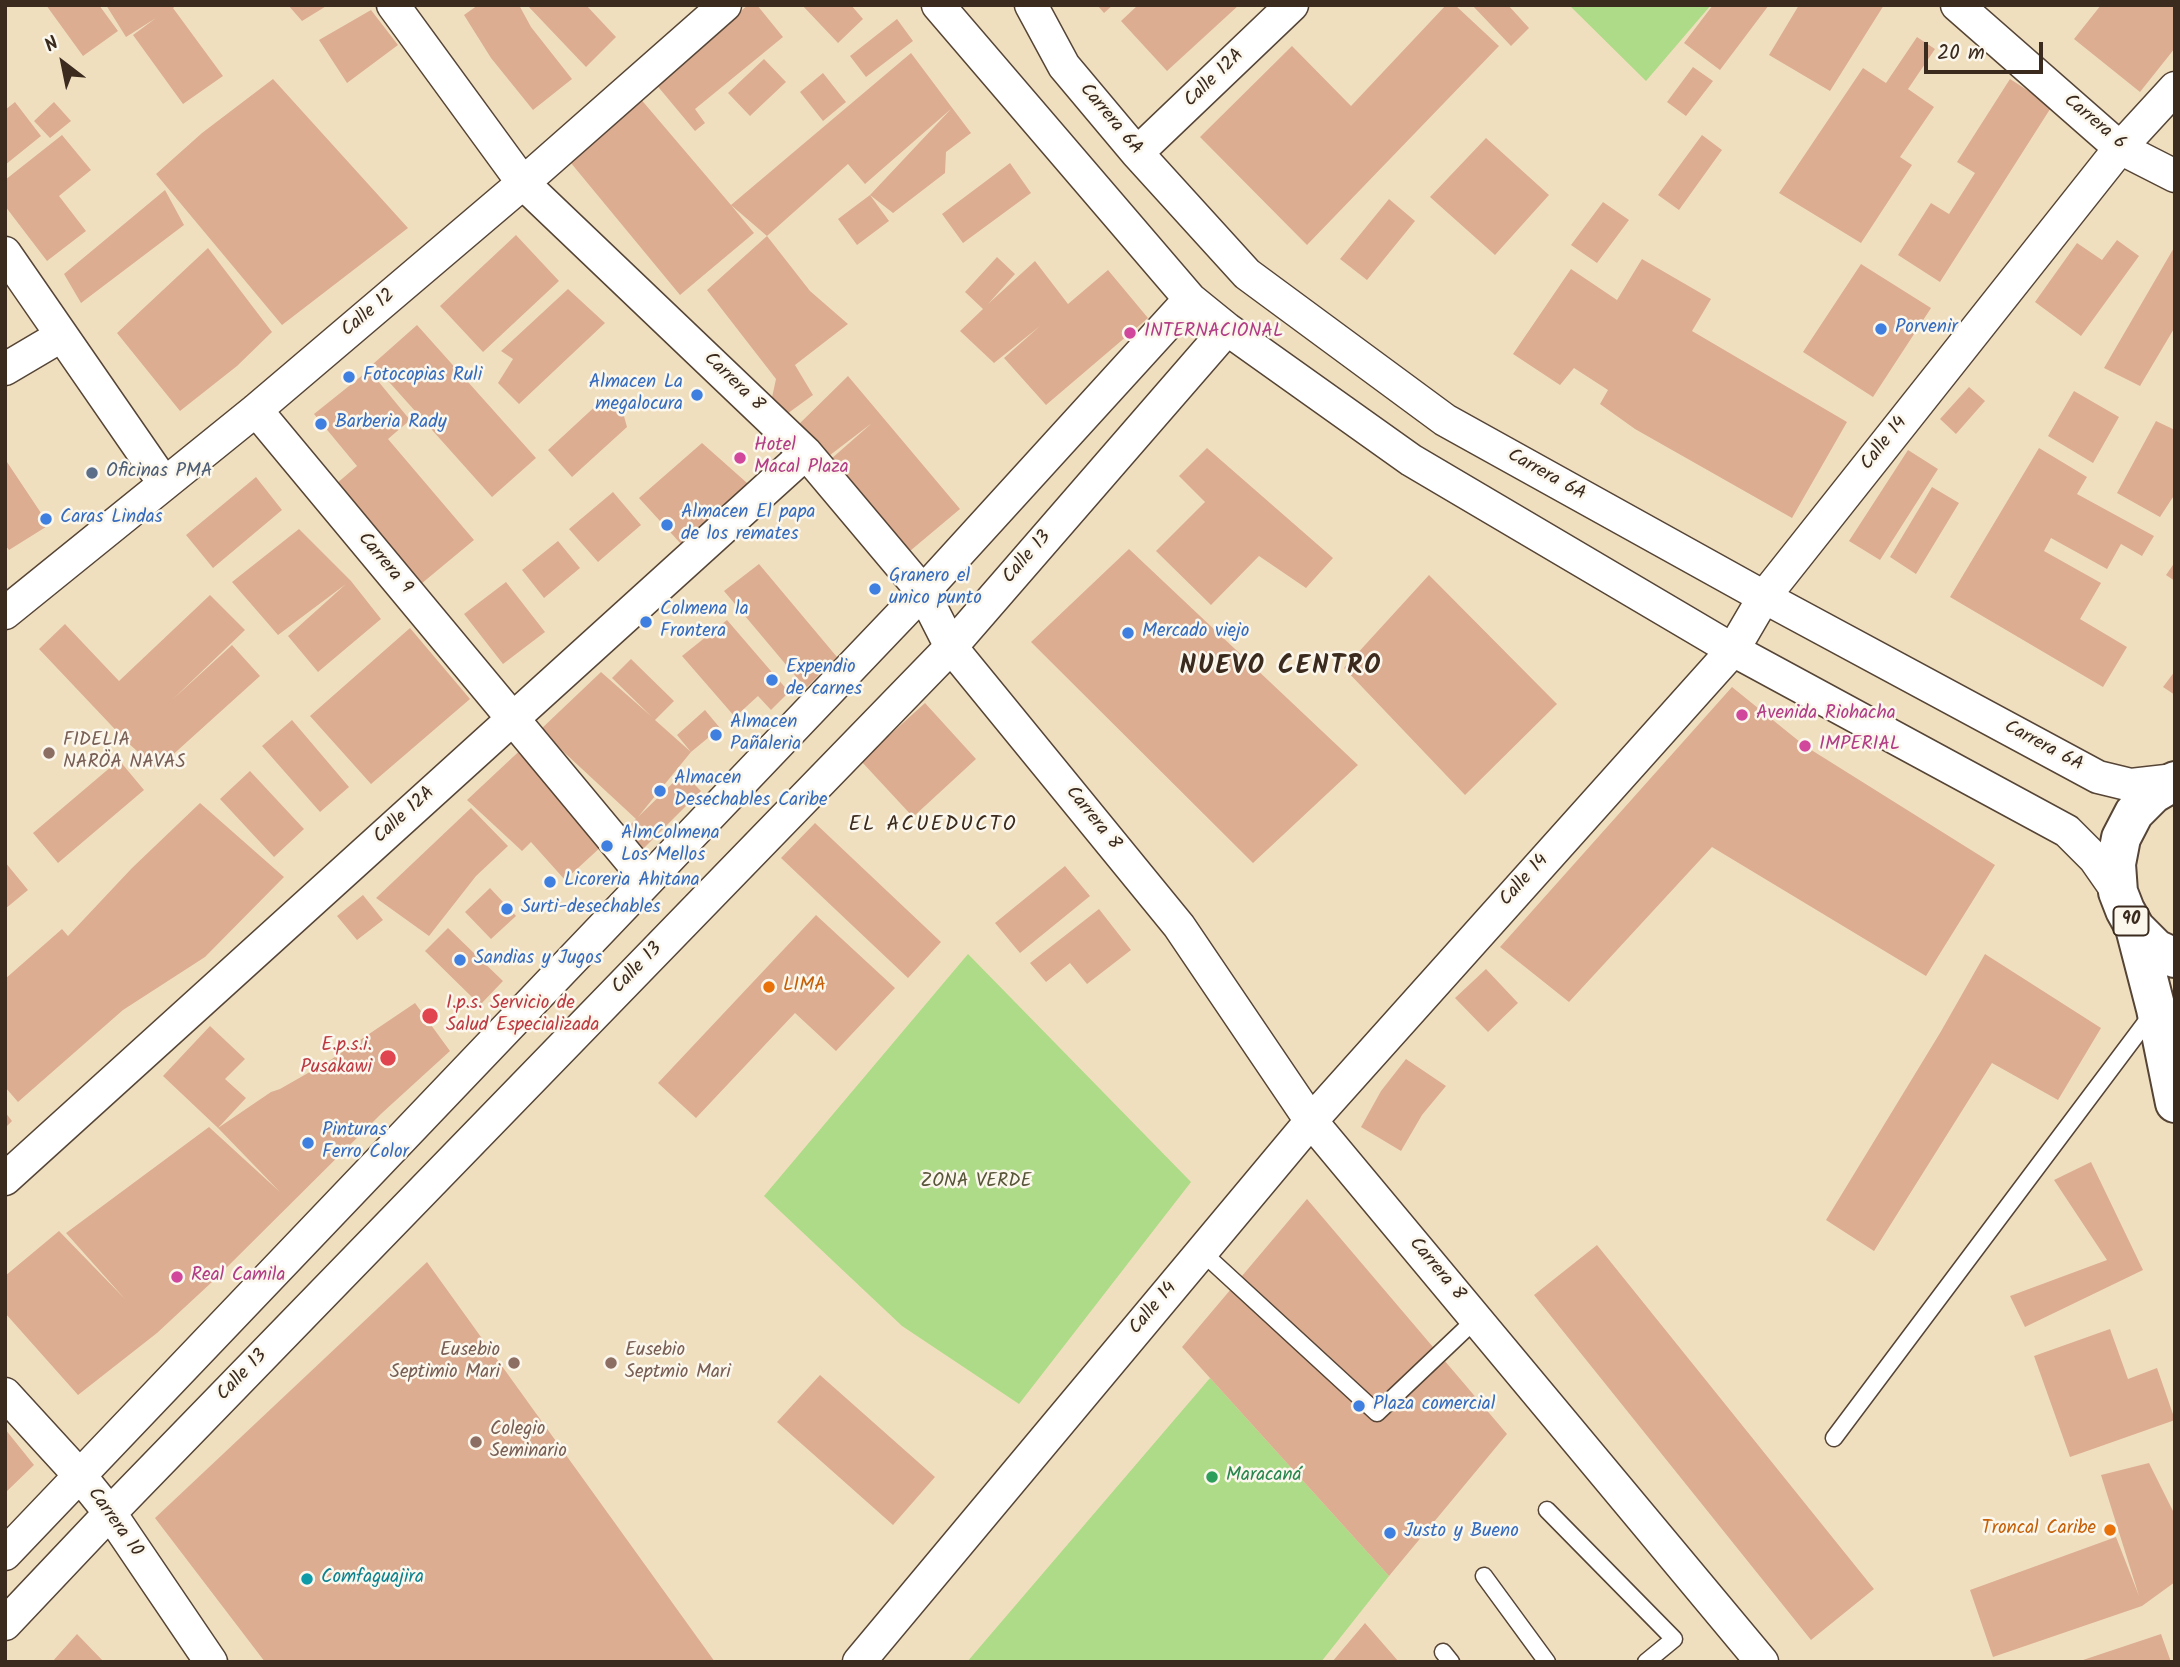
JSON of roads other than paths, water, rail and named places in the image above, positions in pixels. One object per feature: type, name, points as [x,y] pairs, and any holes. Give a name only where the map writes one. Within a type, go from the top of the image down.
[{"type":"highway","name":"90","points":[[2175,780],[2153,794],[2134,813],[2122,838],[2116,864],[2118,892],[2135,928],[2156,1009],[2175,1103]]},
{"type":"highway","name":"90","points":[[2135,928],[2157,949],[2175,958]]},
{"type":"street","name":"Carrera 8","points":[[393,5],[523,183],[806,453],[923,592],[951,647],[1179,926],[1311,1121],[1756,1660]]},
{"type":"street","name":"Calle 12","points":[[5,613],[256,410],[523,183],[725,5]]},
{"type":"street","points":[[938,5],[1190,299],[1227,330],[1410,460],[1732,649],[2067,831],[2095,859],[2118,892]]},
{"type":"street","name":"Carrera 6A","points":[[1031,5],[1064,66],[1137,153],[1247,274],[1445,420],[1764,597],[2098,777],[2131,785],[2175,780]]},
{"type":"street","name":"Calle 12A","points":[[1137,153],[1292,5]]},
{"type":"street","name":"Carrera 6","points":[[1957,5],[2120,148],[2175,176]]},
{"type":"street","name":"Calle 14","points":[[859,1662],[1311,1121],[1732,649],[1764,597],[2120,148],[2175,88]]},
{"type":"street","points":[[5,253],[164,482]]},
{"type":"street","points":[[5,1554],[923,592],[1190,299]]},
{"type":"street","name":"Calle 13","points":[[5,1624],[951,647],[1227,330]]},
{"type":"street","points":[[5,369],[61,336]]},
{"type":"street","name":"Carrera 9","points":[[256,410],[647,880]]},
{"type":"street","name":"Calle 12A","points":[[5,1179],[806,453]]},
{"type":"street","name":"Carrera 10","points":[[5,1394],[110,1513],[211,1662]]},
{"type":"lane","points":[[1834,1438],[2156,1009]]},
{"type":"lane","points":[[1202,1252],[1377,1413],[1476,1319]]},
{"type":"lane","points":[[1547,1510],[1674,1639],[1646,1662]]},
{"type":"lane","points":[[1484,1576],[1546,1662]]},
{"type":"place","name":"Porvenir","points":[[1881,329]]},
{"type":"place","name":"INTERNACIONAL","points":[[1130,333]]},
{"type":"place","name":"Fotocopias Ruli","points":[[349,377]]},
{"type":"place","name":"Almacen La megalocura","points":[[697,395]]},
{"type":"place","name":"Barberia Rady","points":[[321,424]]},
{"type":"place","name":"Hotel Macal Plaza","points":[[740,458]]},
{"type":"place","name":"Oficinas PMA","points":[[92,473]]},
{"type":"place","name":"Caras Lindas","points":[[46,519]]},
{"type":"place","name":"Almacen El papa de los remates","points":[[667,525]]},
{"type":"place","name":"Granero el unico punto","points":[[875,589]]},
{"type":"place","name":"Colmena la Frontera","points":[[646,622]]},
{"type":"place","name":"Mercado viejo","points":[[1128,633]]},
{"type":"place","name":"Expendio de carnes","points":[[772,680]]},
{"type":"place","name":"Avenida Riohacha","points":[[1742,715]]},
{"type":"place","name":"Almacen Pañaleria","points":[[716,735]]},
{"type":"place","name":"IMPERIAL","points":[[1805,746]]},
{"type":"place","name":"FIDELIA NARÖA NAVAS","points":[[49,753]]},
{"type":"place","name":"Almacen Desechables Caribe","points":[[660,791]]},
{"type":"place","name":"AlmColmena Los Mellos","points":[[607,846]]},
{"type":"place","name":"Licoreria Ahitana","points":[[550,882]]},
{"type":"place","name":"Surti-desechables","points":[[507,909]]},
{"type":"place","name":"Sandias y Jugos","points":[[460,960]]},
{"type":"place","name":"LIMA","points":[[769,987]]},
{"type":"place","name":"I.p.s. Servicio de Salud Especializada","points":[[430,1016]]},
{"type":"place","name":"E.p.s.i. Pusakawi","points":[[388,1058]]},
{"type":"place","name":"Pinturas Ferro Color","points":[[308,1143]]},
{"type":"place","name":"Real Camila","points":[[177,1277]]},
{"type":"place","name":"Eusebio Septimio Mari","points":[[514,1363]]},
{"type":"place","name":"Eusebio Septmio Mari","points":[[611,1363]]},
{"type":"place","name":"Plaza comercial","points":[[1359,1406]]},
{"type":"place","name":"Colegio Seminario","points":[[476,1442]]},
{"type":"place","name":"Maracaná","points":[[1212,1477]]},
{"type":"place","name":"Troncal Caribe","points":[[2110,1530]]},
{"type":"place","name":"Justo y Bueno","points":[[1390,1533]]},
{"type":"place","name":"Comfaguajira","points":[[307,1579]]},
{"type":"district","name":"NUEVO CENTRO","points":[[1281,669]]},
{"type":"district","name":"EL ACUEDUCTO","points":[[933,826]]},
{"type":"park label","name":"ZONA VERDE","points":[[976,1183]]}]
